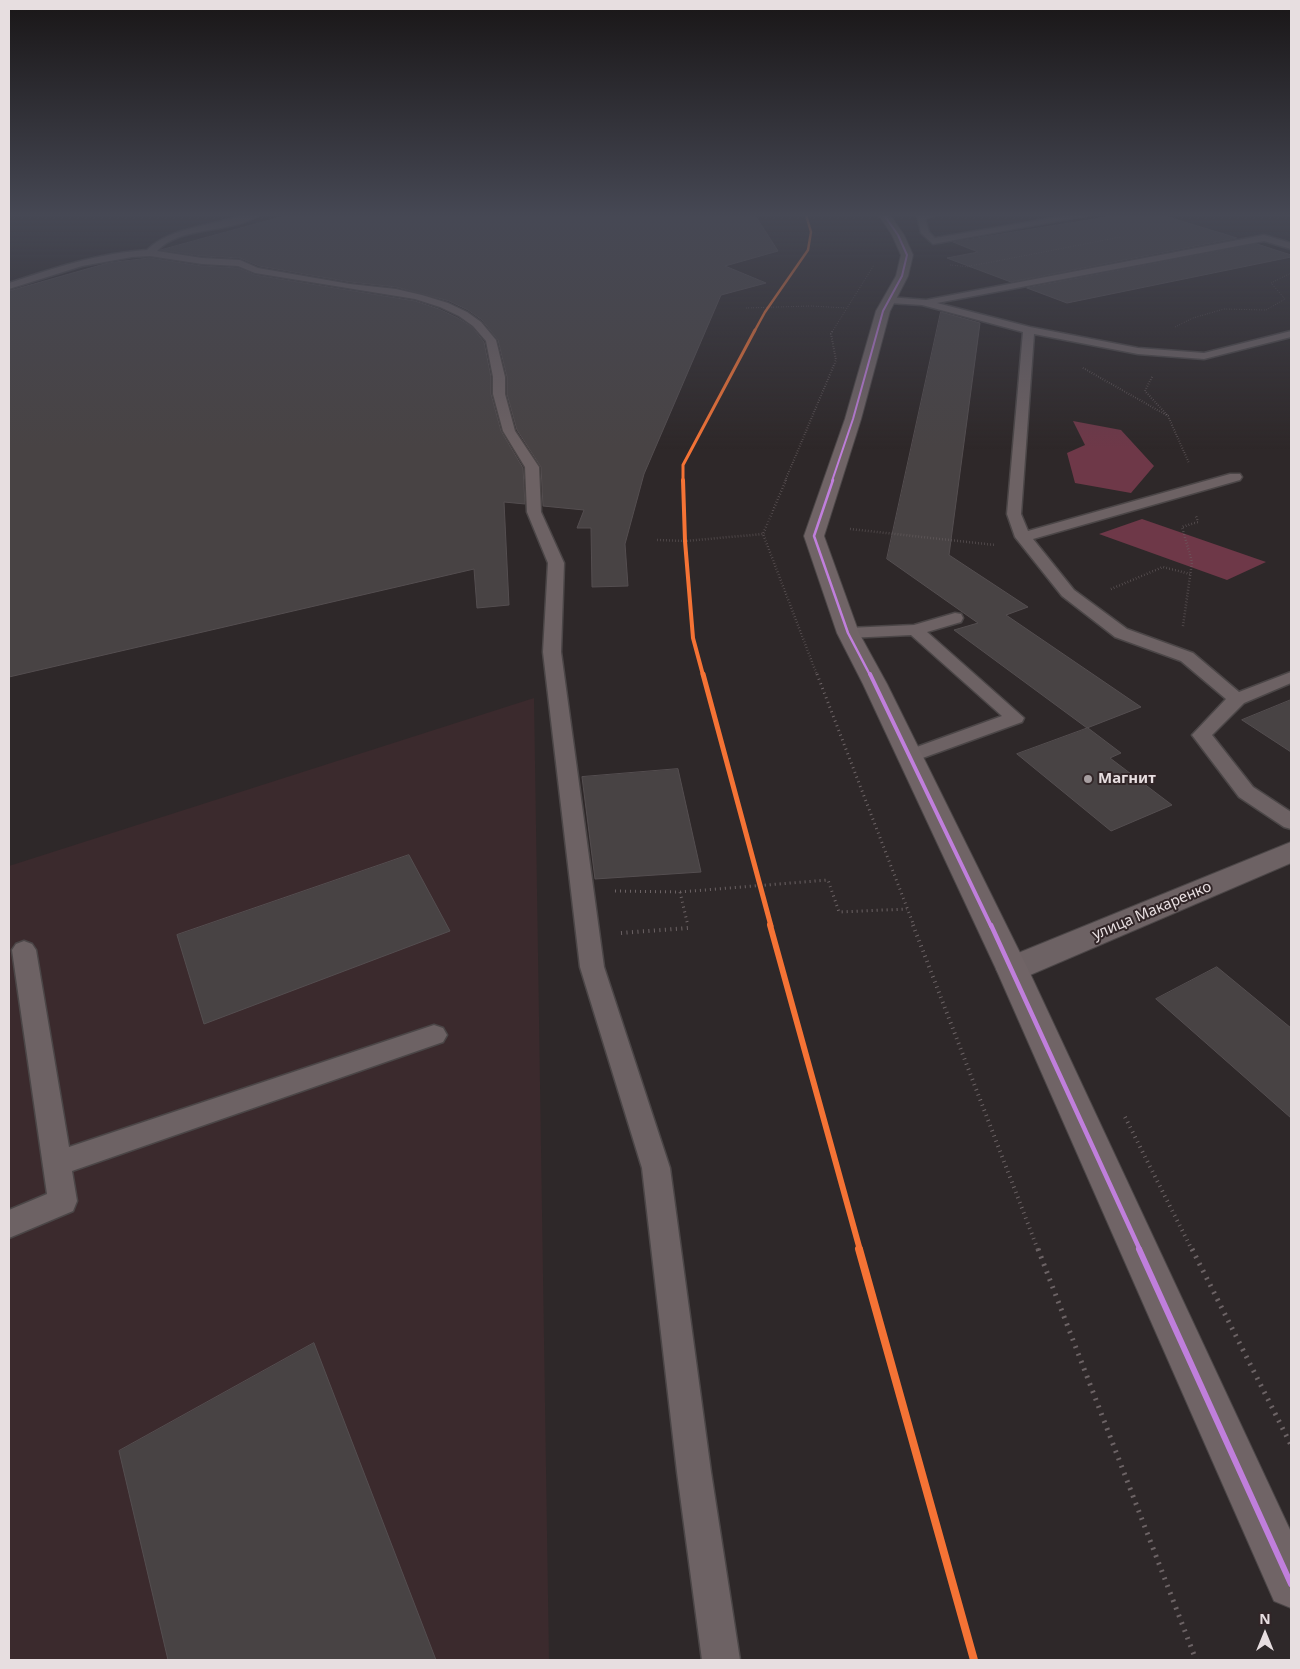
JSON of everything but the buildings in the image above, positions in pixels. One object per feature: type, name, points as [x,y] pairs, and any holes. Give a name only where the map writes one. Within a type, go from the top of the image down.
[{"type":"main road","points":[[893,293],[883,312],[853,419],[814,536],[848,634],[876,684],[1012,969],[1291,1584]]},
{"type":"street","name":"улица Макаренко","points":[[1012,969],[1291,852]]},
{"type":"lane","points":[[399,293],[444,305],[463,314],[477,324],[491,340],[499,377],[500,394],[509,431],[532,466],[534,512],[556,563],[552,652],[592,967],[656,1168],[694,1472],[721,1660]]},
{"type":"lane","points":[[922,302],[971,293]]},
{"type":"lane","points":[[889,300],[922,302],[1029,330],[1138,351],[1204,356],[1291,334]]},
{"type":"lane","points":[[1029,330],[1014,514],[1027,541],[1068,593],[1121,633],[1187,657],[1237,699]]},
{"type":"lane","points":[[1027,541],[1185,490],[1234,477]]},
{"type":"lane","points":[[848,634],[915,630],[955,618]]},
{"type":"lane","points":[[910,756],[1015,718],[915,630]]},
{"type":"lane","points":[[1291,676],[1237,699],[1202,735],[1246,792],[1291,822]]},
{"type":"lane","points":[[9,1224],[63,1201],[24,950]]},
{"type":"lane","points":[[56,1164],[434,1036]]},
{"type":"path","points":[[856,293],[831,334],[836,360],[763,534],[1196,1660]]},
{"type":"path","points":[[746,308],[812,306],[846,308]]},
{"type":"path","points":[[1081,367],[1168,416],[1193,473],[1201,486]]},
{"type":"path","points":[[1156,646],[1183,625],[1192,562],[1182,527],[1198,522],[1185,490]]},
{"type":"path","points":[[851,522],[851,536]]},
{"type":"path","points":[[850,529],[991,544],[1027,541]]},
{"type":"path","points":[[657,540],[685,541],[763,534]]},
{"type":"path","points":[[1081,602],[1163,567],[1190,574]]},
{"type":"path","points":[[582,890],[680,892],[828,880],[839,912],[907,908]]},
{"type":"path","points":[[588,935],[688,928],[680,892]]},
{"type":"path","points":[[1124,1116],[1291,1445]]},
{"type":"shaded area","points":[[1073,421],[1121,430],[1154,466],[1131,493],[1075,483],[1067,453],[1085,445]]},
{"type":"shaded area","points":[[1142,519],[1266,562],[1227,580],[1099,534]]},
{"type":"shaded area","points":[[534,698],[549,1660],[9,1660],[9,866]]},
{"type":"transit line","points":[[778,293],[765,312],[683,465],[685,541],[693,638],[811,1075],[974,1660]]},
{"type":"transit line","points":[[893,293],[883,311],[853,419],[814,536],[848,633],[875,684],[1012,969],[1291,1584]]},
{"type":"place","name":"Магнит","points":[[1088,779]]}]
